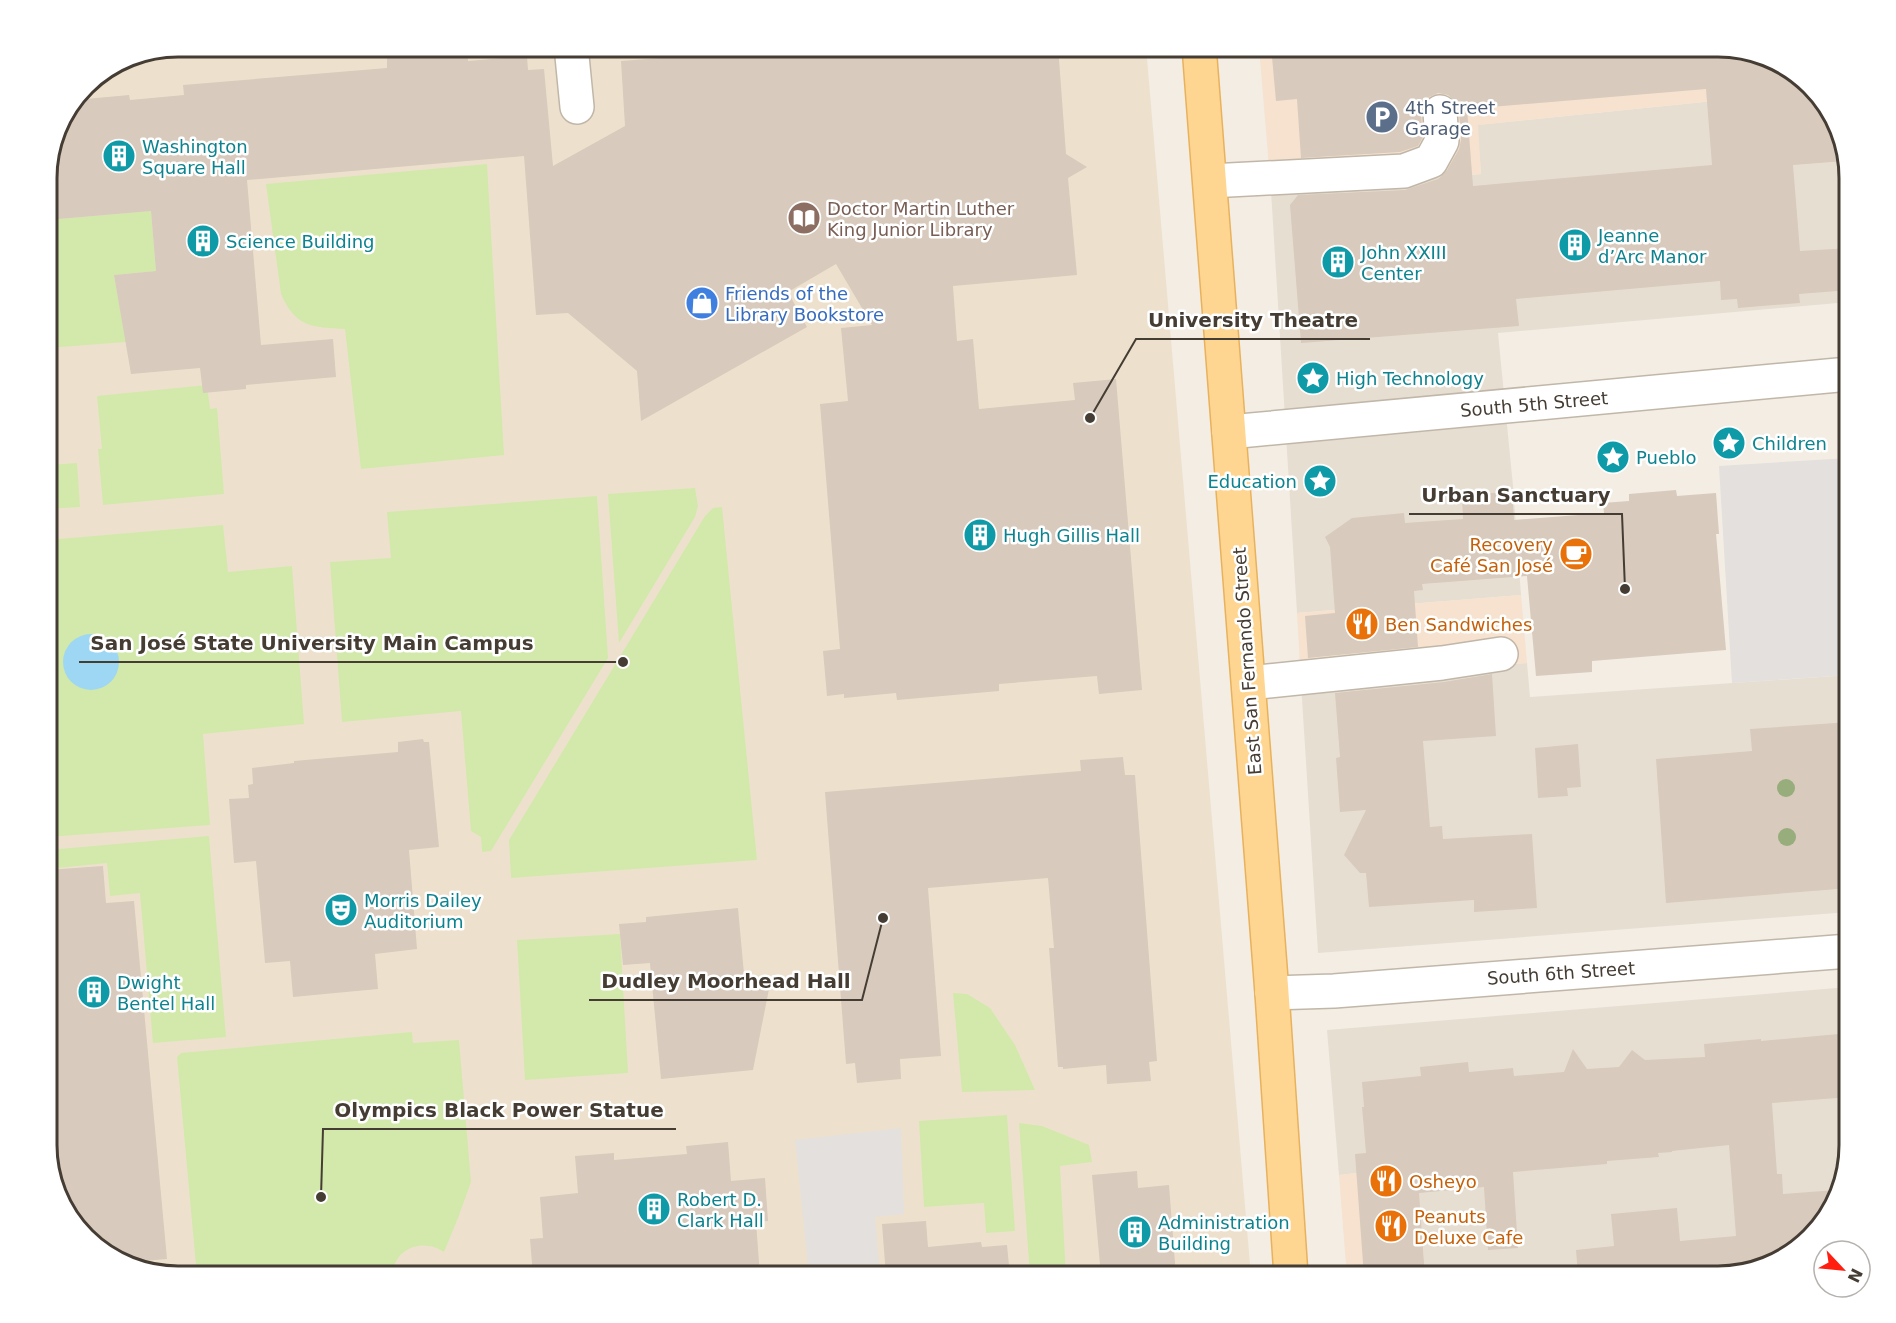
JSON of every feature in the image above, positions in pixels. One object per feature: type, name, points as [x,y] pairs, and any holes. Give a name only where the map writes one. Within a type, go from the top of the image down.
[{"type":"main road","name":"East San Fernando Street","points":[[1200,57],[1249,684],[1290,1266]]},
{"type":"street","points":[[572,57],[577,107]]},
{"type":"street","points":[[1210,181],[1404,171],[1431,162],[1442,141],[1440,112]]},
{"type":"street","name":"South 5th Street","points":[[1229,432],[1838,375]]},
{"type":"street","points":[[1249,684],[1442,663],[1502,654]]},
{"type":"street","name":"South 6th Street","points":[[1272,993],[1334,991],[1839,952]]},
{"type":"shaded area","points":[[170,57],[1147,57],[1250,1266],[178,1266],[147,1262],[124,1254],[92,1231],[73,1206],[66,1191],[57,1153],[57,170],[59,154],[69,124],[87,98],[117,73],[139,63]]},
{"type":"shaded area","name":"4th Street Garage","points":[[1260,57],[1726,57],[1742,59],[1772,69],[1803,92],[1478,125],[1481,174],[1271,191]]},
{"type":"shaded area","points":[[1803,92],[1823,117],[1835,147],[1838,162],[1839,303],[1498,333],[1521,595],[1297,613],[1271,191],[1481,174],[1477,125]]},
{"type":"shaded area","points":[[1839,459],[1839,676],[1732,683],[1719,466]]},
{"type":"shaded area","points":[[1521,595],[1527,663],[1301,683],[1297,613]]},
{"type":"shaded area","points":[[1527,663],[1530,697],[1839,676],[1839,913],[1318,953],[1301,683]]},
{"type":"shaded area","points":[[1839,988],[1839,1153],[1833,1184],[1827,1199],[1809,1225],[1806,1228],[1788,1230],[1782,1248],[1757,1260],[1734,1265],[1346,1266],[1424,1258],[1357,1173],[1339,1175],[1327,1030]]},
{"type":"shaded area","points":[[901,1128],[904,1214],[875,1217],[879,1266],[808,1266],[795,1140]]},
{"type":"shaded area","name":"Peanuts Deluxe Cafe","points":[[1357,1173],[1418,1189],[1424,1259],[1346,1265],[1339,1175]]},
{"type":"green space","points":[[487,164],[504,455],[361,469],[345,329],[306,324],[293,314],[281,294],[266,184]]},
{"type":"green space","points":[[151,211],[156,271],[114,275],[126,342],[57,347],[57,219]]},
{"type":"green space","points":[[207,385],[210,409],[217,408],[224,494],[103,505],[98,449],[102,449],[97,396]]},
{"type":"green space","points":[[77,463],[80,507],[57,508],[57,464]]},
{"type":"green space","points":[[695,488],[698,506],[695,517],[619,643],[608,494]]},
{"type":"green space","points":[[597,496],[608,658],[491,851],[482,852],[481,837],[471,831],[461,711],[342,722],[330,562],[391,558],[387,512]]},
{"type":"green space","points":[[722,507],[757,860],[511,878],[509,840],[705,516],[713,508]]},
{"type":"green space","points":[[223,525],[228,572],[292,566],[304,724],[203,734],[210,825],[57,836],[57,539]]},
{"type":"green space","points":[[209,836],[226,1037],[153,1043],[140,893],[110,896],[107,863],[57,868],[57,849]]},
{"type":"green space","points":[[620,934],[628,1073],[525,1080],[517,940]]},
{"type":"green space","points":[[953,993],[967,994],[990,1008],[1015,1045],[1035,1090],[962,1092]]},
{"type":"green space","points":[[412,1032],[413,1043],[459,1040],[471,1182],[444,1252],[427,1246],[410,1248],[403,1253],[394,1266],[196,1266],[177,1057],[181,1053]]},
{"type":"green space","points":[[1007,1115],[1015,1231],[986,1233],[984,1203],[924,1207],[919,1121]]},
{"type":"green space","points":[[1019,1123],[1042,1126],[1089,1145],[1092,1162],[1060,1166],[1065,1266],[1029,1266]]},
{"type":"water","points":[[91,634],[102,636],[111,642],[117,651],[119,662],[117,673],[111,682],[102,688],[91,690],[80,688],[71,682],[65,673],[63,662],[65,651],[71,642],[80,636]]},
{"type":"building","points":[[387,57],[468,57],[468,61],[527,57],[528,70],[544,69],[553,166],[625,126],[621,61],[674,57],[1059,57],[1066,154],[1087,167],[1068,178],[1077,275],[953,286],[957,341],[973,339],[979,409],[1075,400],[1073,383],[1116,379],[1142,690],[1099,694],[1097,676],[999,684],[999,691],[897,700],[896,693],[844,698],[844,694],[827,696],[823,651],[840,649],[820,404],[848,401],[841,328],[872,325],[836,264],[788,292],[807,327],[641,421],[637,371],[568,313],[536,315],[524,156],[247,180],[261,345],[333,339],[336,377],[246,385],[246,389],[203,393],[200,368],[131,374],[114,275],[156,271],[151,211],[57,219],[59,154],[69,124],[86,99],[129,95],[130,100],[184,95],[183,85],[387,68]]},
{"type":"building","points":[[1272,57],[1726,57],[1757,63],[1772,69],[1798,87],[1814,104],[1830,132],[1838,162],[1793,165],[1800,251],[1839,249],[1839,291],[1799,294],[1800,303],[1738,308],[1737,299],[1721,300],[1720,281],[1516,299],[1519,326],[1301,343],[1290,205],[1298,195],[1405,190],[1438,179],[1447,170],[1459,149],[1461,140],[1459,111],[1455,101],[1448,95],[1438,93],[1423,103],[1421,113],[1423,137],[1418,146],[1400,152],[1301,158],[1297,99],[1276,101]],"holes":[[[1706,89],[1712,165],[1473,186],[1467,109]]]},
{"type":"building","points":[[1676,490],[1677,496],[1716,493],[1719,534],[1716,534],[1726,650],[1592,661],[1592,672],[1536,676],[1527,576],[1422,584],[1423,590],[1414,591],[1418,647],[1308,658],[1305,616],[1335,613],[1330,547],[1325,537],[1352,518],[1404,513],[1405,523],[1463,519],[1462,496],[1512,491],[1514,520],[1604,513],[1603,503],[1629,501],[1629,494]]},
{"type":"building","points":[[1492,674],[1496,736],[1423,741],[1430,827],[1442,826],[1443,839],[1532,834],[1537,908],[1474,912],[1474,900],[1369,907],[1366,873],[1360,873],[1344,855],[1366,810],[1340,812],[1336,758],[1340,757],[1335,693],[1444,682]]},
{"type":"building","points":[[1839,723],[1839,889],[1666,903],[1656,759],[1752,751],[1750,729]]},
{"type":"building","points":[[423,739],[424,742],[429,742],[439,847],[409,850],[417,949],[375,954],[378,989],[293,997],[290,961],[265,963],[256,861],[234,863],[229,799],[249,798],[248,785],[253,784],[252,768],[294,763],[294,761],[398,752],[398,742]]},
{"type":"building","points":[[1578,744],[1581,787],[1567,788],[1568,796],[1538,798],[1535,748]]},
{"type":"building","points":[[1123,757],[1125,775],[1135,775],[1157,1061],[1149,1062],[1151,1081],[1107,1084],[1106,1065],[1063,1069],[1063,1067],[1058,1067],[1049,948],[1054,948],[1048,878],[928,888],[941,1056],[900,1059],[901,1079],[857,1083],[855,1063],[846,1064],[825,792],[1081,771],[1080,760]]},
{"type":"building","name":"Dwight Bentel Hall","points":[[103,866],[106,903],[134,901],[167,1259],[139,1260],[111,1246],[92,1231],[73,1206],[59,1169],[57,1153],[57,869]]},
{"type":"building","points":[[738,908],[745,985],[769,989],[753,1070],[661,1079],[650,963],[623,965],[619,924],[646,922],[646,917]]},
{"type":"building","points":[[1839,1034],[1839,1098],[1772,1103],[1777,1174],[1782,1174],[1783,1194],[1830,1190],[1809,1225],[1798,1236],[1772,1254],[1749,1262],[1718,1266],[1577,1266],[1576,1250],[1614,1246],[1611,1214],[1677,1208],[1680,1241],[1736,1236],[1729,1145],[1658,1153],[1659,1157],[1607,1161],[1607,1164],[1513,1172],[1518,1248],[1488,1250],[1484,1187],[1419,1193],[1424,1266],[1363,1266],[1355,1154],[1366,1153],[1362,1082],[1421,1076],[1420,1067],[1468,1062],[1469,1072],[1513,1068],[1514,1076],[1564,1072],[1573,1049],[1587,1069],[1619,1067],[1632,1050],[1645,1060],[1705,1057],[1704,1044],[1761,1039],[1761,1041]]},
{"type":"building","name":"Robert D. Clark Hall","points":[[728,1142],[731,1181],[765,1178],[768,1221],[756,1222],[759,1266],[532,1266],[530,1239],[543,1238],[540,1197],[578,1193],[575,1156],[614,1153],[614,1160],[687,1154],[686,1146]]},
{"type":"building","name":"Administration Building","points":[[1137,1171],[1138,1188],[1169,1185],[1175,1266],[1100,1266],[1092,1175]]},
{"type":"building","points":[[926,1221],[928,1247],[981,1242],[982,1247],[1007,1245],[1009,1266],[885,1266],[882,1224]]},
{"type":"place","name":"4th Street Garage","points":[[1382,117]]},
{"type":"place","name":"Washington Square Hall","points":[[119,156]]},
{"type":"place","name":"Doctor Martin Luther King Junior Library","points":[[804,218]]},
{"type":"place","name":"Science Building","points":[[203,241]]},
{"type":"place","name":"Jeanne d’Arc Manor","points":[[1575,245]]},
{"type":"place","name":"John XXIII Center","points":[[1338,262]]},
{"type":"place","name":"Friends of the Library Bookstore","points":[[702,303]]},
{"type":"place","name":"High Technology","points":[[1313,378]]},
{"type":"place","name":"University Theatre","points":[[1090,418]]},
{"type":"place","name":"Children","points":[[1729,443]]},
{"type":"place","name":"Pueblo","points":[[1613,457]]},
{"type":"place","name":"Education","points":[[1320,481]]},
{"type":"place","name":"Hugh Gillis Hall","points":[[980,535]]},
{"type":"place","name":"Recovery Café San José","points":[[1576,554]]},
{"type":"place","name":"Urban Sanctuary","points":[[1625,589]]},
{"type":"place","name":"Ben Sandwiches","points":[[1362,624]]},
{"type":"place","name":"San José State University Main Campus","points":[[623,662]]},
{"type":"place","name":"Morris Dailey Auditorium","points":[[341,910]]},
{"type":"place","name":"Dudley Moorhead Hall","points":[[883,918]]},
{"type":"place","name":"Dwight Bentel Hall","points":[[94,992]]},
{"type":"place","name":"Osheyo","points":[[1386,1181]]},
{"type":"place","name":"Olympics Black Power Statue","points":[[321,1197]]},
{"type":"place","name":"Robert D. Clark Hall","points":[[654,1209]]},
{"type":"place","name":"Peanuts Deluxe Cafe","points":[[1391,1226]]},
{"type":"place","name":"Administration Building","points":[[1135,1232]]}]
